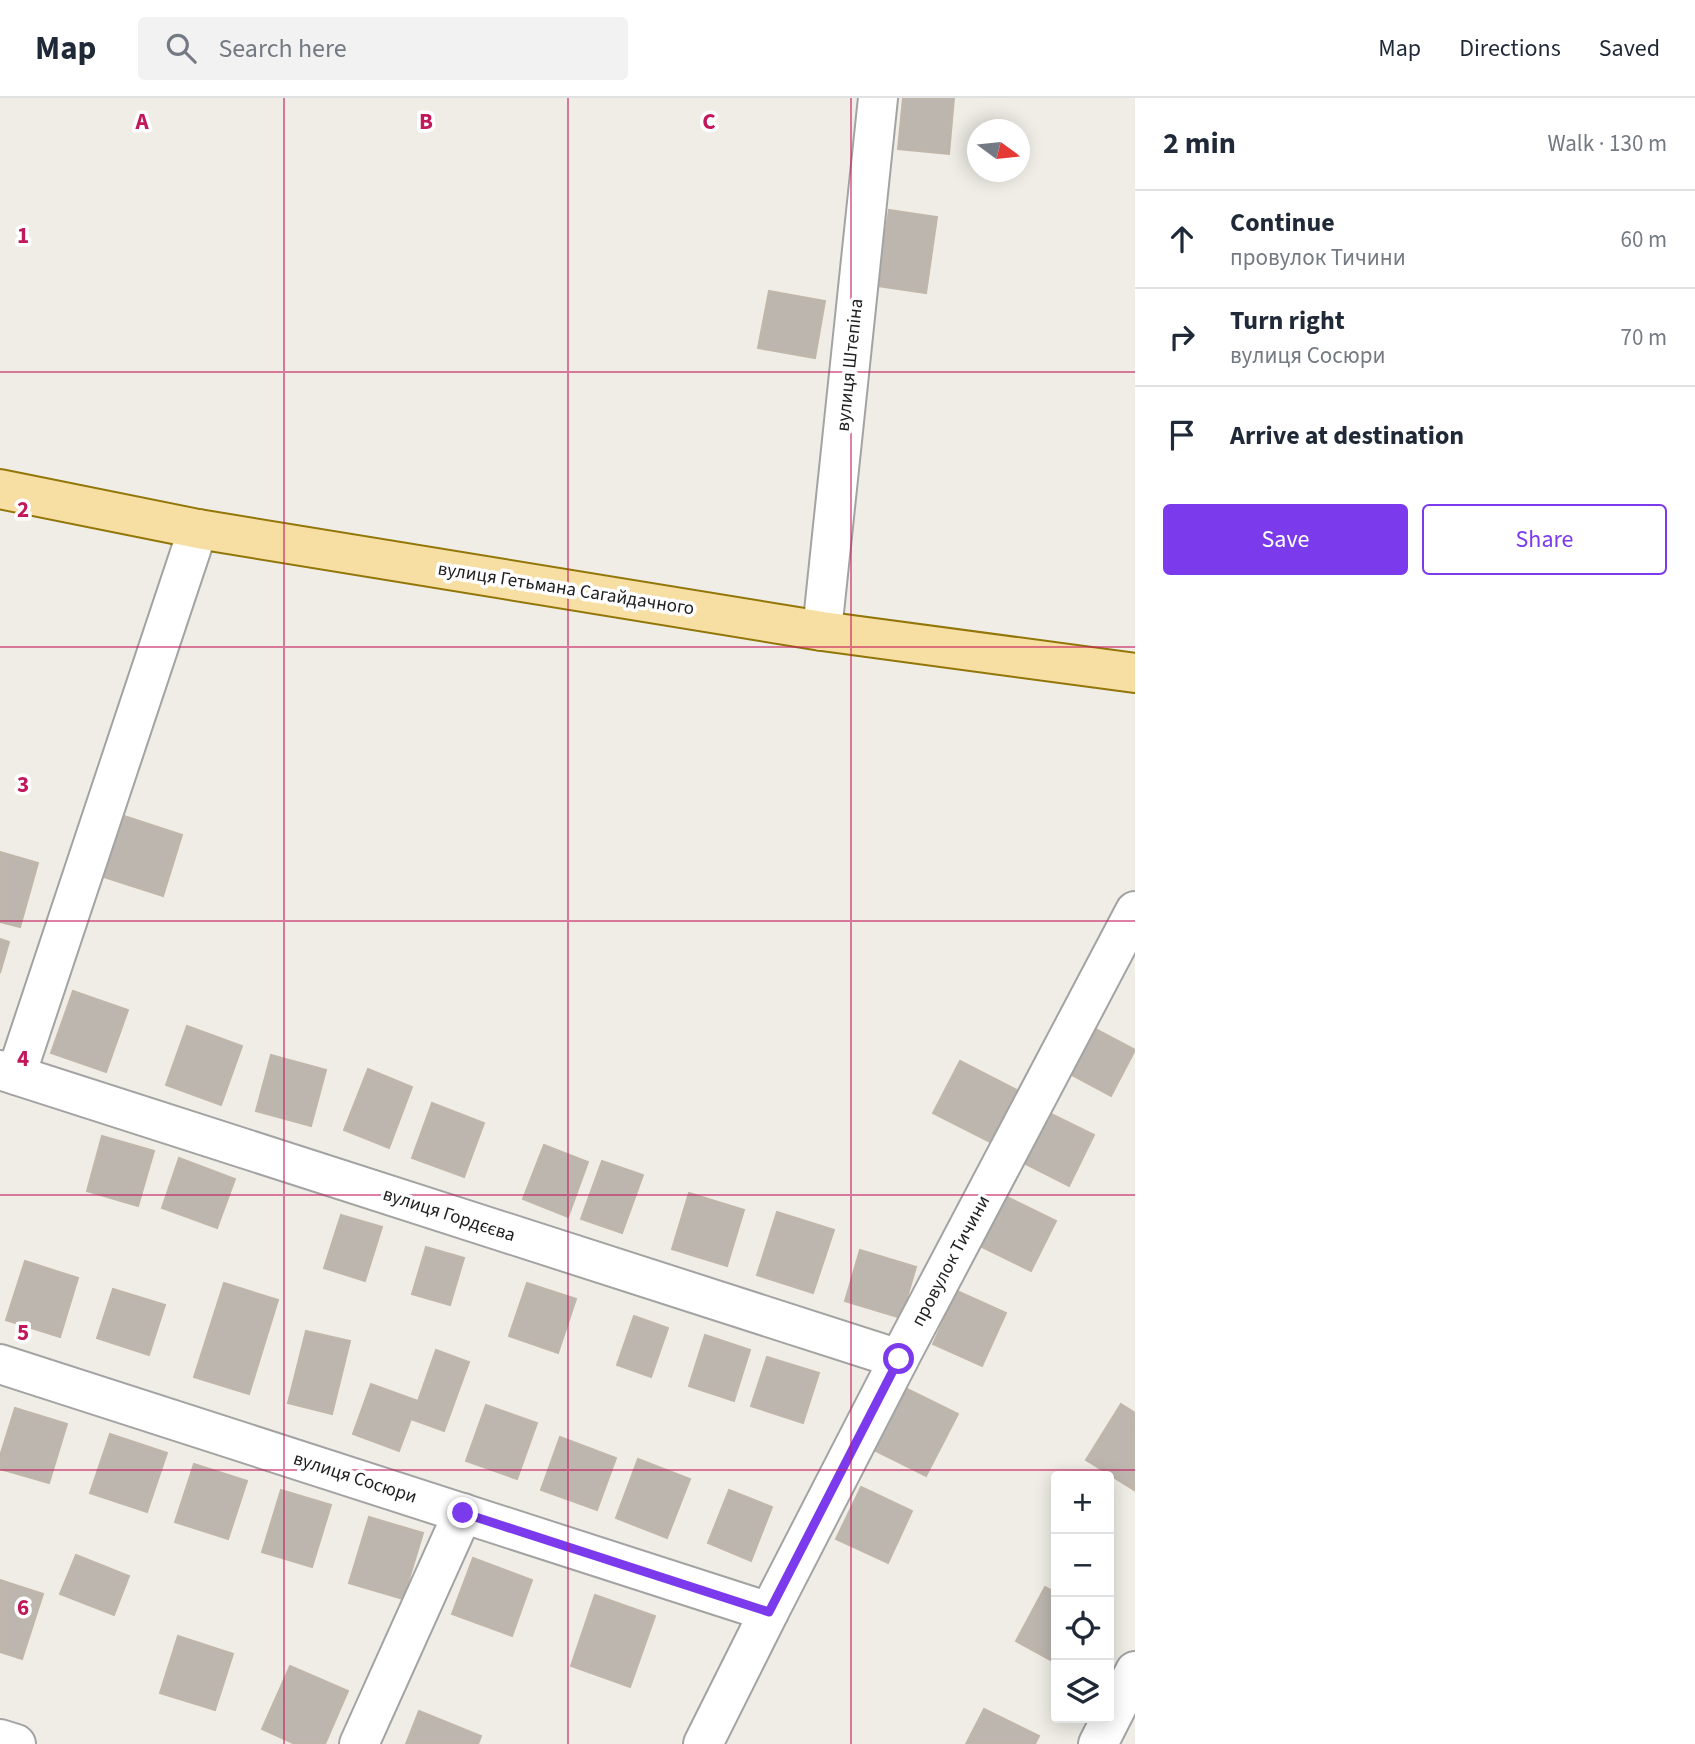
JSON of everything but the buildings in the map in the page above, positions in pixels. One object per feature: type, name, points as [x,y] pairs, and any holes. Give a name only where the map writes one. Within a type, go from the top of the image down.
[{"type":"main road","name":"вулиця Гетьмана Сагайдачного","points":[[0,489],[198,528],[822,631],[1135,673]]},
{"type":"street","name":"вулиця Штепіна","points":[[822,631],[878,98]]},
{"type":"street","points":[[8,1073],[198,528]]},
{"type":"street","name":"провулок Тичини","points":[[769,1612],[1135,911]]},
{"type":"street","name":"вулиця Гордєєва","points":[[8,1073],[899,1359]]},
{"type":"street","name":"вулиця Сосюри","points":[[0,1364],[769,1612]]},
{"type":"street","points":[[359,1744],[463,1513]]},
{"type":"street","points":[[703,1744],[769,1612]]},
{"type":"street","points":[[1098,1744],[1135,1671]]},
{"type":"street","points":[[0,1739],[16,1744]]},
{"type":"route","points":[[463,1513],[769,1612],[899,1359]]}]
